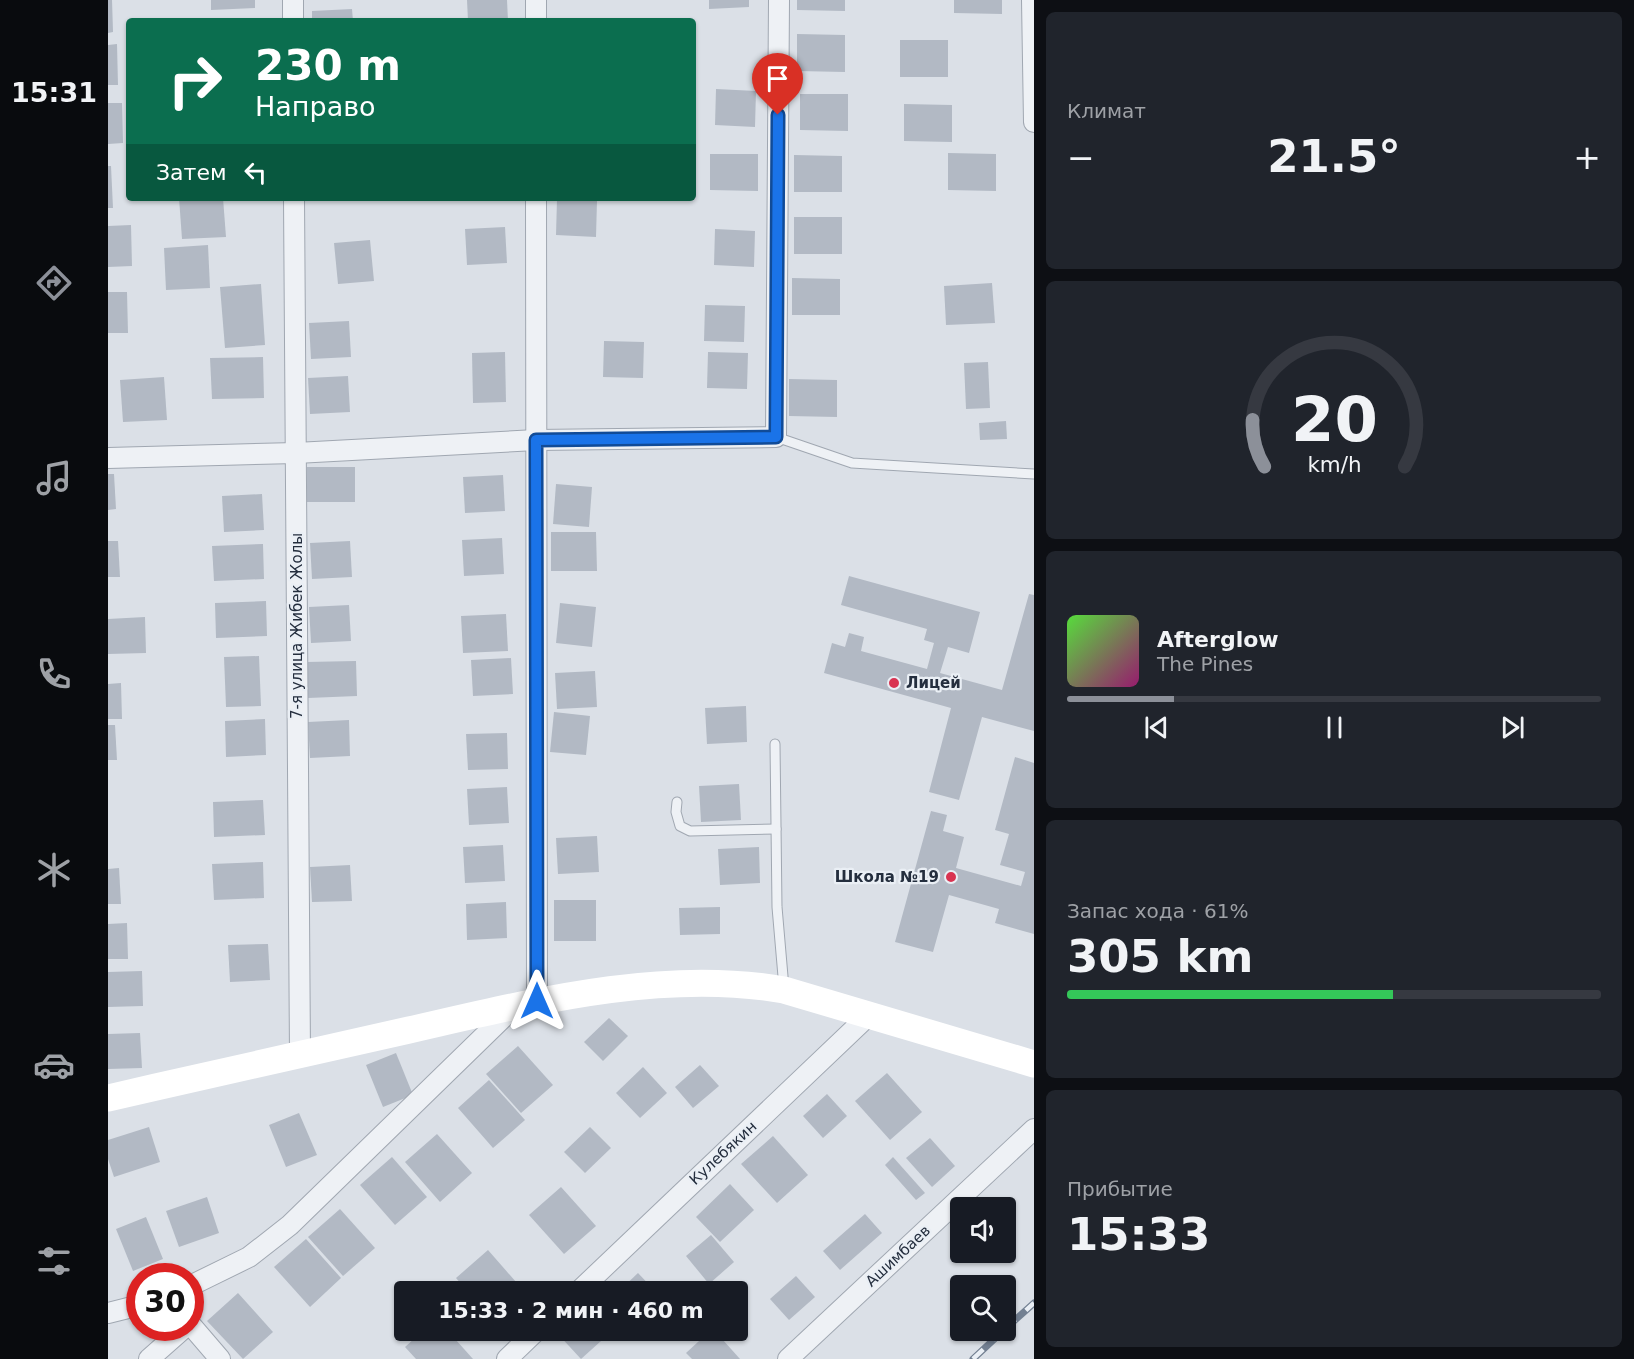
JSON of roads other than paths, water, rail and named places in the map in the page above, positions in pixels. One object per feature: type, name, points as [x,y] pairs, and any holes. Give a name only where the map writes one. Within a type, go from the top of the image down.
[{"type":"street","points":[[293,0],[293,18]]},
{"type":"street","points":[[536,0],[536,18]]},
{"type":"street","points":[[108,458],[296,453],[536,440],[776,437],[779,0]]},
{"type":"street","points":[[1032,0],[1034,122]]},
{"type":"street","name":"7-я улица Жибек Жолы","points":[[294,201],[300,1054]]},
{"type":"street","points":[[204,1279],[249,1257],[290,1225],[526,1004],[536,440],[536,201]]},
{"type":"street","points":[[108,1098],[526,1004],[682,982],[743,983],[784,990],[1034,1064]]},
{"type":"street","name":"Кулебякин","points":[[590,1281],[869,1016]]},
{"type":"street","name":"Ашимбаев","points":[[788,1359],[1034,1129]]},
{"type":"street","points":[[108,1313],[126,1308]]},
{"type":"street","points":[[204,1340],[220,1359]]},
{"type":"street","points":[[149,1359],[169,1341]]},
{"type":"street","points":[[507,1359],[526,1341]]},
{"type":"lane","points":[[776,437],[852,463],[1034,474]]},
{"type":"lane","points":[[775,744],[777,906],[784,990]]},
{"type":"lane","points":[[677,802],[676,812],[680,826],[690,831],[776,829]]},
{"type":"railway","points":[[1016,1319],[1034,1303]]},
{"type":"railway","points":[[973,1359],[992,1341]]},
{"type":"place","name":"Лицей","points":[[894,683]]},
{"type":"place","name":"Школа №19","points":[[951,877]]}]
